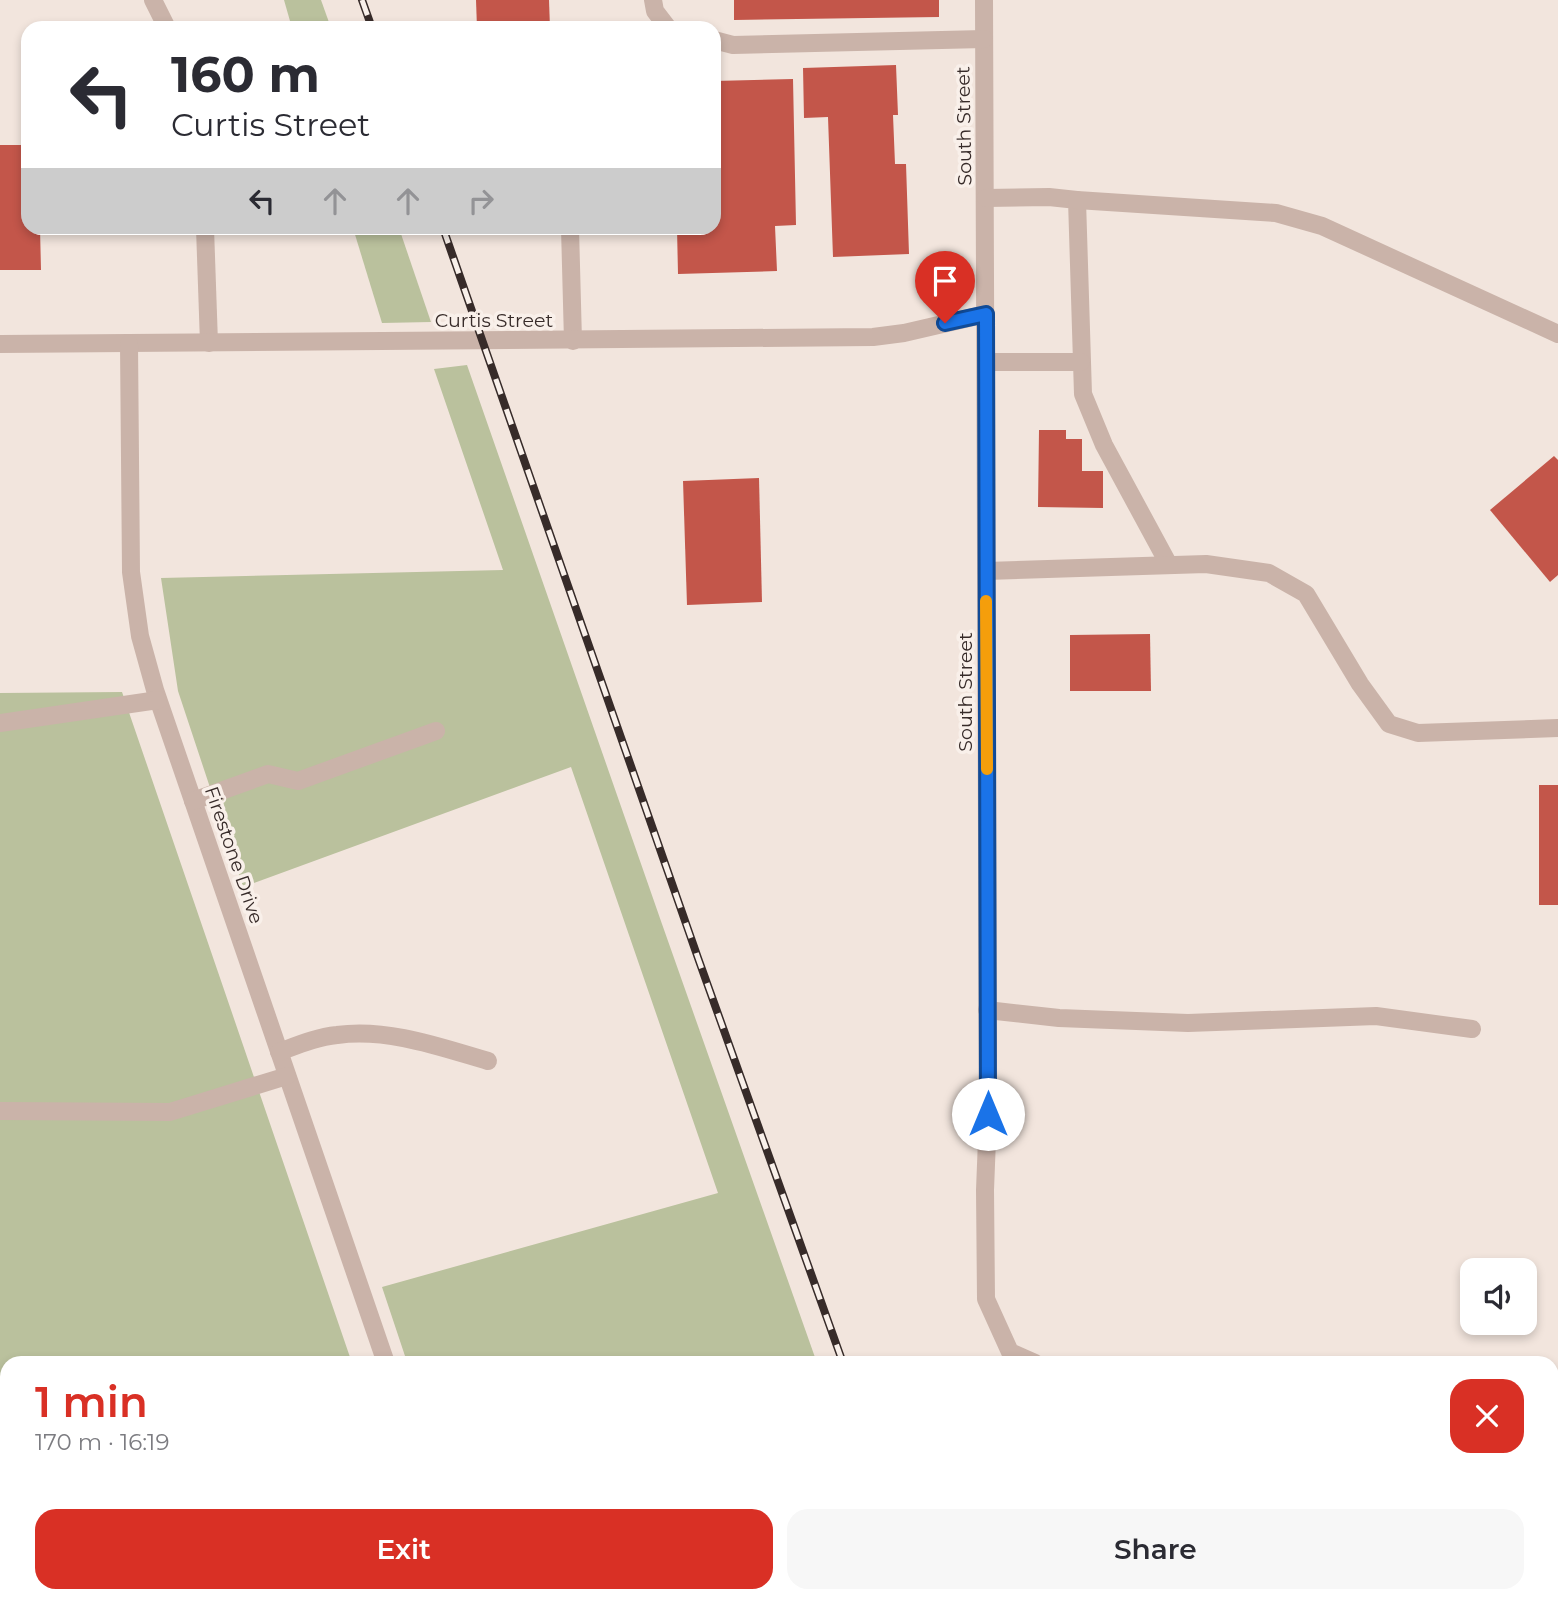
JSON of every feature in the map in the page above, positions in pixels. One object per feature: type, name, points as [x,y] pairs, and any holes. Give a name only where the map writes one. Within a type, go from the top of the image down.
[{"type":"street","points":[[153,0],[164,21]]},
{"type":"street","points":[[653,0],[655,11],[663,21]]},
{"type":"street","name":"South Street","points":[[984,0],[986,1299],[1010,1352],[1019,1356]]},
{"type":"street","points":[[721,42],[733,45],[984,39]]},
{"type":"street","points":[[986,198],[1077,200],[1276,213],[1322,226],[1558,334]]},
{"type":"street","points":[[1077,200],[1083,394],[1093,422],[1169,565]]},
{"type":"street","points":[[205,235],[209,343]]},
{"type":"street","points":[[570,235],[573,341]]},
{"type":"street","name":"Curtis Street","points":[[0,345],[873,337],[904,333],[986,314]]},
{"type":"street","name":"Firestone Drive","points":[[129,344],[131,572],[140,636],[158,700],[384,1356]]},
{"type":"street","points":[[986,362],[1081,362]]},
{"type":"street","points":[[986,571],[1206,564],[1269,573],[1306,594],[1360,684],[1389,724],[1418,733],[1558,728]]},
{"type":"street","points":[[0,723],[158,700]]},
{"type":"street","points":[[193,801],[268,774],[298,781],[436,731]]},
{"type":"street","points":[[987,1010],[1059,1018],[1188,1023],[1376,1016],[1472,1029]]},
{"type":"street","points":[[279,1052],[313,1040],[365,1033],[424,1042],[488,1061]]},
{"type":"street","points":[[0,1111],[170,1112],[287,1076]]},
{"type":"green space","points":[[284,0],[321,0],[328,21],[290,21]]},
{"type":"green space","points":[[355,235],[401,235],[431,322],[382,323]]},
{"type":"green space","points":[[467,365],[815,1356],[405,1356],[382,1287],[718,1193],[571,767],[243,887],[178,691],[161,578],[503,570],[434,369]]},
{"type":"green space","points":[[122,692],[350,1356],[0,1356],[0,693]]},
{"type":"building","points":[[476,0],[549,0],[550,21],[477,21]]},
{"type":"building","points":[[734,0],[939,0],[939,17],[734,20]]},
{"type":"building","points":[[896,65],[898,115],[893,115],[895,164],[906,164],[909,254],[833,257],[828,117],[804,118],[803,68]]},
{"type":"building","points":[[793,79],[796,225],[775,226],[777,271],[678,274],[677,235],[721,235],[721,81]]},
{"type":"building","points":[[0,145],[21,145],[21,235],[40,235],[41,270],[0,270]]},
{"type":"building","points":[[1039,430],[1066,430],[1066,439],[1082,439],[1082,471],[1103,471],[1103,508],[1038,507]]},
{"type":"building","points":[[1554,456],[1558,460],[1558,575],[1550,582],[1490,510]]},
{"type":"building","points":[[759,478],[762,602],[687,605],[683,481]]},
{"type":"building","points":[[1150,634],[1151,691],[1070,691],[1070,635]]},
{"type":"building","points":[[1539,785],[1558,785],[1558,905],[1539,905]]},
{"type":"railway","points":[[362,0],[370,21]]},
{"type":"railway","points":[[445,235],[698,958],[840,1356]]},
{"type":"slow traffic","points":[[986,601],[987,769]]},
{"type":"route","points":[[945,323],[986,314],[988,1114]]}]
